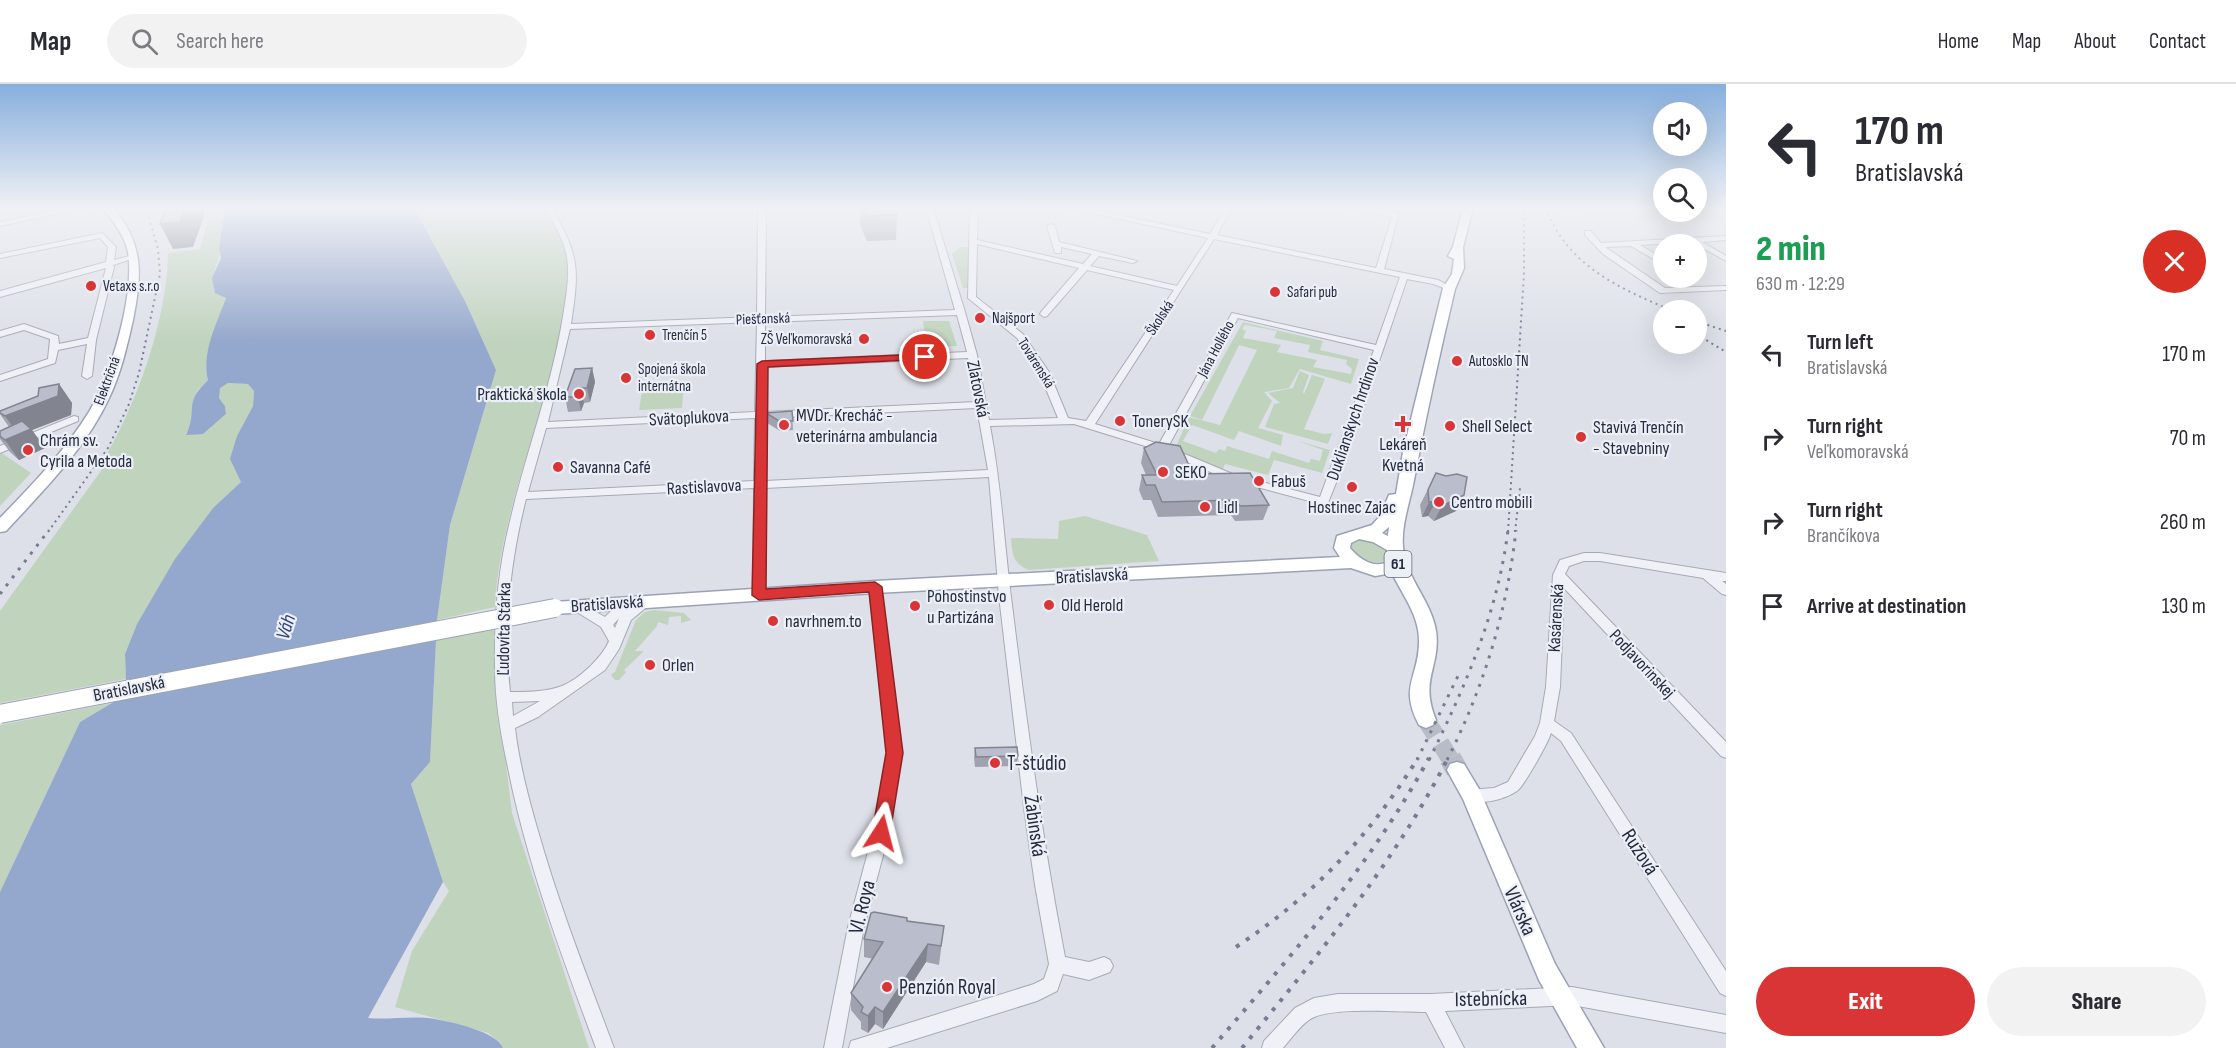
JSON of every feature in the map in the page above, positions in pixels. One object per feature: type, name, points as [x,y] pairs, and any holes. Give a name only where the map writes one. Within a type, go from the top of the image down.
[{"type":"main road","points":[[131,253],[134,262]]},
{"type":"main road","name":"Bratislavská","points":[[0,714],[555,608],[875,587],[1223,568],[1321,557],[1342,548],[1343,540],[1348,536],[1378,531],[1383,527],[1410,452],[1449,288],[1454,283],[1460,253]]},
{"type":"main road","name":"Električná","points":[[0,527],[49,473],[101,402],[121,342],[134,262]]},
{"type":"main road","name":"Bratislavská","points":[[1223,568],[1241,570],[1359,565],[1382,570],[1397,555],[1395,531],[1409,474],[1410,452]]},
{"type":"main road","name":"61","points":[[1366,534],[1386,541],[1397,555]]},
{"type":"main road","points":[[1342,548],[1359,565],[1389,579],[1421,612]]},
{"type":"main road","points":[[1397,555],[1402,576],[1421,612],[1428,643],[1418,680],[1417,693],[1426,720]]},
{"type":"main road","name":"Vlárska","points":[[1457,770],[1472,795],[1512,894],[1560,998],[1591,1048]]},
{"type":"street","name":"Električná","points":[[87,376],[92,340],[110,267],[107,264],[110,253]]},
{"type":"street","name":"Ľudovíta Stárka","points":[[570,253],[572,283],[566,327],[554,382],[509,544],[501,600],[504,697],[514,768],[537,851],[605,1048]]},
{"type":"street","points":[[759,595],[762,253]]},
{"type":"street","name":"Zlatovská","points":[[943,253],[972,355],[985,423],[994,473],[1004,580]]},
{"type":"street","points":[[956,292],[972,295],[972,253]]},
{"type":"street","points":[[1025,253],[1179,289]]},
{"type":"street","points":[[1059,253],[1060,261]]},
{"type":"street","points":[[1044,314],[1097,253],[1133,261]]},
{"type":"street","name":"Školská","points":[[1088,426],[1202,253]]},
{"type":"street","points":[[1288,253],[1404,276],[1449,288]]},
{"type":"street","points":[[1379,272],[1385,253]]},
{"type":"street","points":[[1609,253],[1663,291],[1726,288]]},
{"type":"street","points":[[0,294],[107,264],[134,262]]},
{"type":"street","name":"Duklianskych hrdinov","points":[[985,423],[1064,420],[1162,448],[1231,477],[1324,501],[1404,276]]},
{"type":"street","name":"Továrenská","points":[[972,295],[1020,336],[1044,372],[1064,420]]},
{"type":"street","name":"Piešťanská","points":[[566,327],[961,312]]},
{"type":"street","name":"Jána Hollého","points":[[1162,448],[1235,315],[1378,348]]},
{"type":"street","points":[[0,334],[24,327],[55,338],[52,361],[0,378]]},
{"type":"street","points":[[53,348],[92,340]]},
{"type":"street","points":[[762,364],[972,355]]},
{"type":"street","name":"Svätoplukova","points":[[541,425],[981,405]]},
{"type":"street","points":[[0,450],[74,419]]},
{"type":"street","name":"Rastislavova","points":[[522,496],[994,473]]},
{"type":"street","name":"Kasárenská","points":[[1472,795],[1495,794],[1513,786],[1531,759],[1547,723],[1553,687],[1559,575],[1564,563],[1584,557],[1600,557],[1726,577]]},
{"type":"street","points":[[1707,574],[1726,591]]},
{"type":"street","name":"Podjavorinskej","points":[[1559,575],[1726,752]]},
{"type":"street","name":"Žabinská","points":[[1004,580],[1042,885],[1058,964]]},
{"type":"street","name":"Vl. Roya","points":[[833,1048],[856,927],[881,833],[894,753],[875,587]]},
{"type":"street","points":[[507,725],[533,713],[600,666],[627,617],[648,601]]},
{"type":"street","points":[[606,624],[627,602]]},
{"type":"street","points":[[576,606],[606,624],[615,640]]},
{"type":"street","points":[[504,697],[533,697],[565,690]]},
{"type":"street","name":"Ružová","points":[[1547,723],[1566,737],[1726,987]]},
{"type":"street","points":[[858,1048],[1047,988],[1054,980],[1058,964],[1089,971],[1104,966]]},
{"type":"street","name":"Istebnícka","points":[[1271,1048],[1293,1021],[1314,1007],[1338,1003],[1431,1003],[1572,996],[1726,1024]]},
{"type":"street","points":[[1431,1003],[1455,1048]]},
{"type":"green space","points":[[168,253],[220,253],[212,278],[226,298],[209,349],[206,370],[208,380],[197,391],[193,419],[186,434],[203,434],[226,414],[225,406],[219,398],[219,388],[228,383],[248,384],[254,391],[253,406],[237,436],[241,482],[213,508],[175,560],[137,624],[125,654],[126,679],[0,703],[0,611],[103,468],[101,464],[126,417],[156,335],[162,307]]},
{"type":"green space","points":[[439,253],[566,253],[567,284],[561,326],[505,536],[495,607],[437,620],[450,525],[496,370],[465,301]]},
{"type":"green space","points":[[969,253],[971,286],[968,288],[963,288],[952,254]]},
{"type":"green space","points":[[923,321],[949,321],[957,346],[927,347]]},
{"type":"green space","points":[[1243,322],[1323,341],[1320,350],[1359,359],[1351,384],[1300,369],[1289,388],[1264,392],[1272,401],[1258,428],[1283,435],[1281,446],[1239,431],[1234,440],[1192,425],[1183,441],[1216,453],[1219,449],[1225,451],[1227,446],[1269,459],[1272,451],[1309,463],[1311,459],[1320,461],[1323,450],[1298,441],[1330,450],[1322,473],[1274,460],[1268,475],[1225,464],[1222,471],[1174,451],[1189,417],[1220,425],[1257,350],[1239,345],[1202,420],[1190,416]],"holes":[[[1245,325],[1277,331],[1274,338],[1310,345],[1308,352],[1347,360],[1346,364],[1352,369],[1351,374],[1313,367],[1317,360],[1277,352],[1281,345],[1243,338],[1246,331],[1242,329]]]},
{"type":"green space","points":[[1300,371],[1309,375],[1304,394],[1312,375],[1325,379],[1304,429],[1324,434],[1332,433],[1328,444],[1265,427],[1274,404],[1280,403],[1268,393],[1293,388]]},
{"type":"green space","points":[[684,383],[682,408],[639,410],[643,385]]},
{"type":"green space","points":[[0,452],[31,473],[0,506]]},
{"type":"green space","points":[[1085,516],[1147,535],[1159,561],[1029,570],[1017,561],[1013,554],[1011,538],[1058,539],[1059,521]]},
{"type":"green space","points":[[1361,539],[1369,540],[1389,552],[1388,561],[1370,563],[1352,553],[1352,544]]},
{"type":"green space","points":[[654,610],[684,613],[691,620],[681,623],[681,616],[669,617],[668,625],[658,622],[635,651],[644,651],[624,670],[626,672],[619,680],[615,680],[611,675],[615,672],[636,620],[645,612]]},
{"type":"green space","points":[[494,629],[494,668],[512,813],[589,1048],[503,1048],[501,1043],[488,1033],[395,1007],[412,951],[449,891],[443,882],[411,784],[430,762],[436,640]]},
{"type":"green space","points":[[112,703],[80,722],[0,892],[0,725]]},
{"type":"water","name":"Váh","points":[[220,253],[439,253],[465,301],[496,370],[450,525],[437,620],[430,762],[411,784],[443,882],[368,1018],[418,1017],[442,1020],[493,1037],[503,1048],[0,1048],[0,892],[80,722],[112,703],[126,679],[125,654],[137,624],[175,559],[213,508],[241,482],[230,459],[237,436],[253,406],[254,391],[248,384],[228,383],[220,388],[219,398],[225,406],[226,414],[203,434],[186,435],[190,426],[195,395],[208,380],[206,370],[208,349],[226,298],[215,293],[212,278],[221,258]]},
{"type":"building","points":[[592,368],[587,388],[580,388],[578,397],[565,397],[575,369]]},
{"type":"building","points":[[59,384],[58,396],[5,416],[0,413],[0,411],[38,396],[39,388]]},
{"type":"building","points":[[792,411],[793,421],[779,421],[766,413]]},
{"type":"building","points":[[22,421],[31,429],[5,440],[0,436],[0,431]]},
{"type":"building","points":[[1156,442],[1180,446],[1193,474],[1250,473],[1269,505],[1240,506],[1236,500],[1162,502],[1155,485],[1146,485],[1142,475],[1157,475],[1144,448]]},
{"type":"building","points":[[1436,473],[1467,477],[1464,495],[1442,506],[1436,501],[1429,502],[1428,490]]},
{"type":"building","points":[[1017,747],[1018,756],[976,757],[975,748]]},
{"type":"building","name":"Penzión Royal","points":[[871,913],[907,918],[907,921],[944,926],[941,946],[928,944],[883,1012],[875,1007],[868,1016],[861,1012],[863,1007],[851,993],[883,942],[864,939]]},
{"type":"tunnel","points":[[1426,720],[1451,760]]},
{"type":"tunnel","points":[[1450,758],[1457,770]]},
{"type":"railway","points":[[48,532],[108,448],[129,404],[139,373],[160,274],[158,253]]},
{"type":"railway","points":[[1508,532],[1524,253]]},
{"type":"railway","points":[[1574,253],[1614,283],[1653,302]]},
{"type":"railway","points":[[1707,325],[1726,331]]},
{"type":"railway","points":[[1707,341],[1726,352]]},
{"type":"railway","points":[[1515,532],[1520,488]]},
{"type":"railway","points":[[0,594],[49,530]]},
{"type":"railway","points":[[1429,760],[1467,677],[1488,620],[1508,530]]},
{"type":"railway","points":[[1447,759],[1472,705],[1492,648],[1507,590],[1516,530]]},
{"type":"railway","points":[[1418,758],[1458,676]]},
{"type":"railway","points":[[1236,947],[1290,907],[1338,863],[1379,814],[1418,758]]},
{"type":"railway","points":[[1212,1048],[1300,944],[1355,873],[1382,836],[1429,758]]},
{"type":"railway","points":[[1242,1048],[1326,944],[1379,872],[1404,835],[1447,759]]},
{"type":"place","name":"Vetaxs s.r.o","points":[[91,286]]},
{"type":"place","name":"Safari pub","points":[[1275,292]]},
{"type":"place","name":"Najšport","points":[[980,318]]},
{"type":"place","name":"Trenčín 5","points":[[650,335]]},
{"type":"place","name":"ZŠ Veľkomoravská","points":[[864,339]]},
{"type":"place","name":"Autosklo TN","points":[[1457,361]]},
{"type":"place","name":"Spojená škola internátna","points":[[626,378]]},
{"type":"place","name":"Praktická škola","points":[[579,394]]},
{"type":"place","name":"TonerySK","points":[[1120,421]]},
{"type":"place","name":"Lekáreň Kvetná","points":[[1403,424]]},
{"type":"place","name":"MVDr. Krecháč - veterinárna ambulancia","points":[[784,425]]},
{"type":"place","name":"Shell Select","points":[[1450,426]]},
{"type":"place","name":"Stavivá Trenčín - Stavebniny","points":[[1581,437]]},
{"type":"place","name":"Chrám sv. Cyrila a Metoda","points":[[28,450]]},
{"type":"place","name":"Savanna Café","points":[[558,467]]},
{"type":"place","name":"SEKO","points":[[1163,472]]},
{"type":"place","name":"Fabuš","points":[[1259,481]]},
{"type":"place","name":"Hostinec Zajac","points":[[1352,487]]},
{"type":"place","name":"Centro mobili","points":[[1439,502]]},
{"type":"place","name":"Lidl","points":[[1205,507]]},
{"type":"place","name":"Old Herold","points":[[1049,605]]},
{"type":"place","name":"Pohostinstvo u Partizána","points":[[915,606]]},
{"type":"place","name":"navrhnem.to","points":[[773,621]]},
{"type":"place","name":"Orlen","points":[[650,665]]},
{"type":"place","name":"T-štúdio","points":[[995,763]]},
{"type":"place","name":"Penzión Royal","points":[[887,987]]},
{"type":"route","points":[[881,833],[894,753],[875,587],[759,595],[762,364],[925,357]]}]
